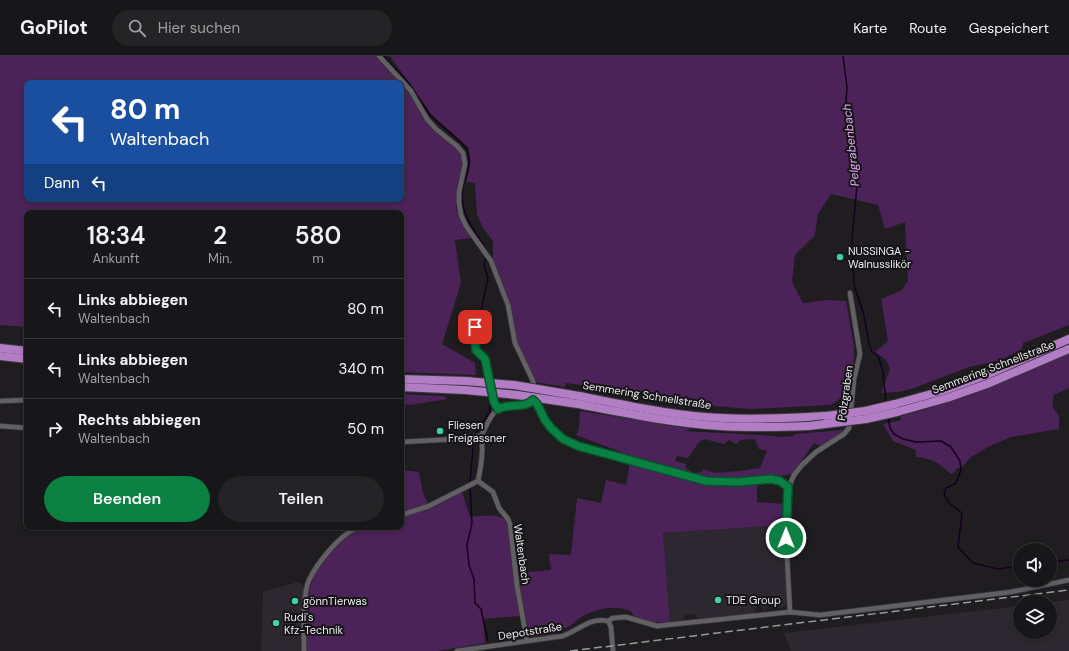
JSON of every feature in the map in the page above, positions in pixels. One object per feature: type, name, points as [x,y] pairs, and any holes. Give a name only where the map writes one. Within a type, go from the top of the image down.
[{"type":"highway","name":"Semmering Schnellstraße","points":[[404,387],[465,390],[518,395],[671,421],[720,426],[765,428],[809,426],[866,419],[984,376],[1069,339]]},
{"type":"highway","points":[[0,348],[24,351]]},
{"type":"highway","name":"Semmering Schnellstraße","points":[[404,379],[466,381],[514,385],[672,413],[720,418],[765,419],[826,416],[896,408],[947,398],[1069,349]]},
{"type":"highway","points":[[0,356],[24,359]]},
{"type":"street","points":[[379,56],[400,80]]},
{"type":"street","points":[[404,84],[411,92],[427,119],[463,153],[465,164],[459,192],[461,214],[466,226],[491,261],[511,316],[515,343],[533,381],[533,400],[537,404],[551,428],[563,439],[578,446],[706,481],[738,482],[771,479],[780,481],[788,487]]},
{"type":"street","name":"Pölzgraben","points":[[790,612],[786,538],[788,487],[794,475],[810,456],[841,437],[849,428],[854,379],[860,354],[850,293]]},
{"type":"street","points":[[475,317],[474,337],[476,350],[485,359],[494,402],[498,409]]},
{"type":"street","points":[[0,401],[24,400]]},
{"type":"street","points":[[404,514],[441,501],[478,480],[482,441],[481,436],[490,418],[498,409],[506,406],[527,404],[533,400]]},
{"type":"street","points":[[0,426],[24,428]]},
{"type":"street","points":[[404,442],[481,436]]},
{"type":"street","name":"Waltenbach","points":[[478,480],[493,492],[498,508],[508,519],[510,524],[517,586],[527,641]]},
{"type":"street","points":[[304,651],[305,604],[308,581],[319,564],[340,538],[353,530]]},
{"type":"street","name":"Depotstraße","points":[[457,651],[563,636],[591,621],[608,621],[613,618],[626,617],[657,626],[790,612],[820,615],[1010,592],[1069,580]]},
{"type":"street","points":[[608,621],[611,627],[613,651]]},
{"type":"shaded area","points":[[0,56],[377,56],[388,71],[399,80],[24,80],[24,202],[404,202],[404,86],[423,116],[456,148],[461,156],[463,168],[456,208],[462,222],[472,238],[455,240],[461,283],[442,344],[475,363],[476,375],[404,372],[404,210],[24,210],[24,327],[0,325]]},
{"type":"shaded area","points":[[390,56],[1069,56],[1069,325],[1023,343],[1022,349],[1001,360],[969,367],[914,388],[899,392],[881,393],[890,369],[886,360],[875,352],[888,341],[881,299],[902,290],[908,280],[905,222],[885,229],[878,205],[831,194],[818,214],[815,235],[795,255],[792,282],[803,303],[828,300],[846,301],[854,346],[854,363],[843,396],[831,405],[750,409],[703,405],[645,393],[566,383],[565,387],[536,382],[517,343],[493,262],[493,241],[483,228],[477,215],[475,183],[466,182],[469,171],[469,148],[432,115]]},
{"type":"shaded area","points":[[1069,354],[1069,388],[1054,395],[1052,406],[1059,416],[1059,429],[1011,437],[990,446],[971,457],[963,466],[956,469],[955,472],[951,474],[935,462],[916,457],[916,450],[893,441],[883,424],[901,420],[901,416],[976,393]]},
{"type":"shaded area","points":[[404,394],[443,396],[448,399],[410,405],[404,404]]},
{"type":"shaded area","points":[[580,411],[692,429],[684,431],[782,437],[793,436],[795,434],[842,430],[844,433],[825,445],[820,446],[814,443],[792,474],[717,480],[687,475],[628,459],[621,452],[576,435],[579,429]],"holes":[[[704,439],[724,444],[729,440],[736,444],[741,440],[755,439],[759,449],[767,451],[760,468],[739,471],[715,473],[703,469],[702,472],[693,473],[686,468],[686,464],[675,461],[677,456],[688,458],[699,442]]]},
{"type":"shaded area","points":[[630,462],[685,478],[713,484],[757,482],[757,502],[785,504],[783,525],[663,533],[670,622],[646,621],[637,618],[630,611],[624,609],[604,608],[585,615],[570,626],[557,631],[554,634],[530,637],[520,591],[514,525],[519,573],[551,570],[549,554],[571,555],[577,498],[601,503],[606,480],[626,485]]},
{"type":"shaded area","points":[[404,470],[419,472],[423,493],[428,504],[404,512]]},
{"type":"shaded area","points":[[462,492],[470,517],[497,516],[506,520],[509,524],[520,616],[483,619],[485,643],[437,651],[305,651],[308,594],[314,575],[325,558],[341,541],[356,530],[404,530],[404,516],[436,506]]},
{"type":"shaded area","points":[[783,525],[788,599],[786,605],[782,608],[778,608],[774,604],[768,605],[766,610],[764,610],[762,606],[757,606],[753,614],[702,620],[697,618],[695,614],[685,615],[683,620],[670,622],[663,533]]},
{"type":"shaded area","points":[[298,582],[304,586],[301,651],[261,651],[263,592]]},
{"type":"shaded area","points":[[1069,600],[1069,651],[791,651],[784,633],[1013,607],[1013,639],[1057,639],[1057,601]]},
{"type":"waterway","points":[[384,56],[410,85],[431,116],[467,150],[469,156],[469,168],[462,191],[463,205],[471,226],[487,252]]},
{"type":"waterway","name":"Pelgrabenbach","points":[[843,56],[847,87],[845,114],[856,168],[857,186],[852,239],[854,285],[864,315],[869,344],[872,352],[878,356],[883,371],[886,403]]},
{"type":"waterway","points":[[479,351],[482,331],[480,321],[481,311],[488,278],[484,265],[486,257]]},
{"type":"waterway","points":[[479,357],[486,380]]},
{"type":"waterway","points":[[476,433],[490,412],[489,395]]},
{"type":"waterway","name":"Pelgrabenbach","points":[[888,417],[890,428],[894,434],[903,439],[916,442],[941,441],[951,447],[960,461],[961,470],[956,483],[946,488],[944,494],[949,503],[962,513],[958,547],[973,563],[998,569],[1013,567]]},
{"type":"waterway","points":[[470,482],[474,438]]},
{"type":"waterway","points":[[470,488],[472,523],[467,545],[469,565],[474,579],[475,603],[481,609],[488,641]]},
{"type":"waterway","name":"Pelgrabenbach","points":[[1057,561],[1069,560]]},
{"type":"railway","points":[[570,651],[1069,590]]},
{"type":"place","name":"NUSSINGA - Walnusslikör","points":[[840,257]]},
{"type":"place","name":"Fliesen Freigassner","points":[[440,431]]},
{"type":"place","name":"TDE Group","points":[[718,600]]},
{"type":"place","name":"gönnTierwas","points":[[295,601]]},
{"type":"place","name":"Rudi's Kfz-Technik","points":[[276,623]]},
{"type":"route","points":[[475,327],[474,337],[476,350],[485,359],[495,406],[498,409],[502,406],[527,404],[533,400],[537,404],[551,428],[569,443],[692,478],[721,482],[771,479],[780,481],[788,487],[786,538]]}]
